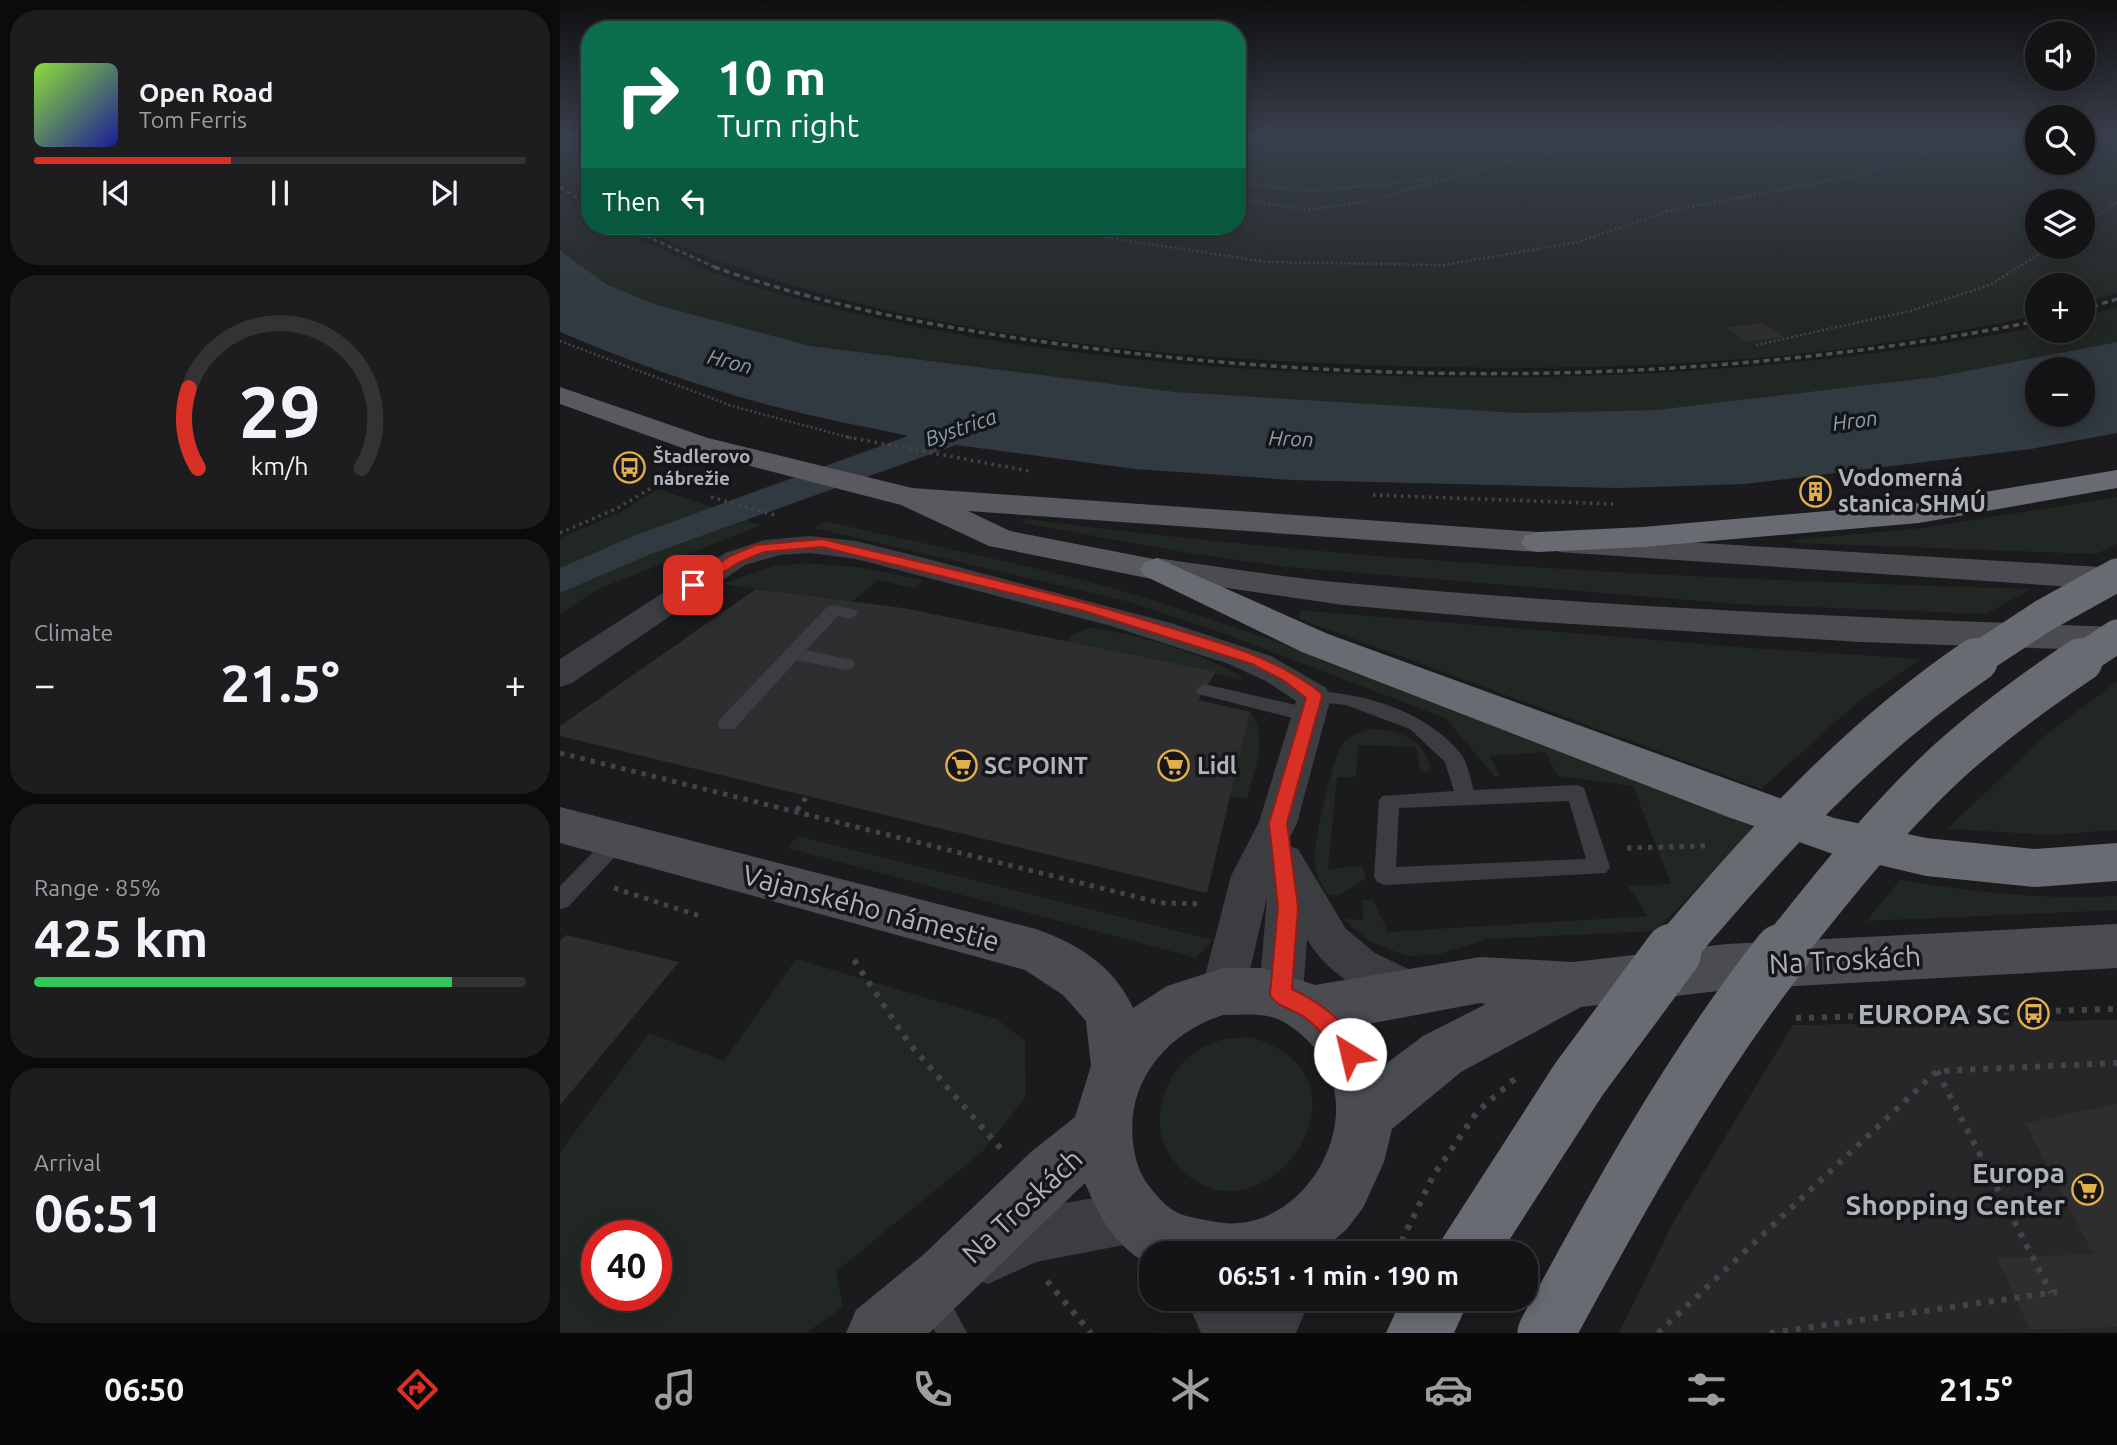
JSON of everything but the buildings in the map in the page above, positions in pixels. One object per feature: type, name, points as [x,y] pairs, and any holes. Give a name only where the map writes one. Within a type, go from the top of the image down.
[{"type":"highway","points":[[1538,542],[1643,537],[1919,513],[2117,479]]},
{"type":"highway","points":[[1157,569],[1315,643],[1833,836],[1926,857],[2035,868],[2117,862]]},
{"type":"highway","points":[[1475,1241],[1617,1024],[1694,926],[1829,779],[1894,720],[1959,670],[2019,629],[2117,577]]},
{"type":"highway","points":[[1546,1333],[1616,1202],[1695,1072],[1830,888],[1897,814],[1958,753],[2021,703],[2117,637]]},
{"type":"highway","points":[[1419,1333],[1431,1311]]},
{"type":"main road","points":[[560,395],[698,444],[912,498],[1244,524],[1538,542]]},
{"type":"main road","points":[[912,498],[1001,539],[1157,569]]},
{"type":"street","points":[[1538,542],[2117,577]]},
{"type":"street","points":[[560,675],[735,559],[761,548],[822,543],[1084,606],[1257,660],[1289,676],[1312,706],[1281,842],[1297,1002],[1341,1037],[1360,1072],[1367,1113],[1361,1151],[1344,1188],[1311,1236],[1289,1241]]},
{"type":"street","points":[[1157,569],[1343,594],[1605,614],[1860,630],[2117,637]]},
{"type":"street","name":"Vajanského námestie","points":[[563,829],[1036,951],[1069,967],[1096,993],[1112,1019],[1118,1065]]},
{"type":"street","points":[[1223,990],[1251,876],[1281,842]]},
{"type":"street","points":[[1281,842],[1331,942],[1360,967],[1413,993]]},
{"type":"street","name":"Na Troskách","points":[[1118,1065],[1146,1029],[1183,1003],[1223,990],[1252,990],[1297,1002],[1413,993],[1480,980],[1574,985],[1727,967],[2117,946]]},
{"type":"street","name":"Na Troskách","points":[[1367,1113],[1442,1054],[1574,985]]},
{"type":"street","points":[[1118,1065],[1105,1101],[1099,1135],[1111,1182],[1134,1217],[1167,1241]]},
{"type":"street","name":"Na Troskách","points":[[942,1300],[1052,1173],[1099,1135]]},
{"type":"street","name":"Na Troskách","points":[[879,1333],[942,1300],[1031,1236],[1134,1217]]},
{"type":"street","points":[[1223,1311],[1230,1333]]},
{"type":"street","points":[[1265,1333],[1277,1311]]},
{"type":"lane","points":[[727,724],[834,610],[850,614]]},
{"type":"lane","points":[[793,653],[846,664]]},
{"type":"lane","points":[[1204,690],[1312,706],[1347,699],[1417,724],[1454,759],[1466,797]]},
{"type":"lane","points":[[1577,793],[1599,867],[1385,876],[1389,801],[1466,797],[1577,793]]},
{"type":"lane","points":[[560,900],[617,841]]},
{"type":"path","points":[[1246,200],[1309,210],[1374,199]]},
{"type":"path","points":[[1091,235],[1267,262],[1444,265],[1578,242],[1668,211],[1730,199]]},
{"type":"path","points":[[2095,217],[2117,202]]},
{"type":"path","points":[[1756,345],[1910,311],[1990,285],[2031,259]]},
{"type":"path","points":[[560,341],[671,388],[773,420],[938,459],[1030,471]]},
{"type":"path","points":[[560,533],[616,509],[663,481]]},
{"type":"path","points":[[1363,495],[1621,504]]},
{"type":"path","points":[[711,498],[776,515]]},
{"type":"path","points":[[560,753],[1161,903],[1209,904]]},
{"type":"path","points":[[797,810],[808,795]]},
{"type":"path","points":[[582,877],[703,918]]},
{"type":"path","points":[[854,960],[908,1042],[1001,1149]]},
{"type":"path","points":[[1658,1333],[1937,1071],[2117,1063]]},
{"type":"path","points":[[1770,1333],[2054,1292],[1937,1071]]},
{"type":"path","points":[[1049,1286],[1091,1333]]},
{"type":"shaded area","points":[[560,199],[568,199],[581,207],[581,235],[630,235],[706,270],[798,299],[956,334],[1139,360],[1323,373],[1592,376],[1860,355],[2025,329],[2025,343],[2095,343],[2095,313],[2117,308],[2117,342],[2039,357],[2025,357],[2025,360],[1935,377],[1655,410],[1520,413],[1176,392],[811,346],[654,304],[606,284],[560,249]]},
{"type":"shaded area","points":[[1246,199],[2025,199],[2025,259],[2095,259],[2095,199],[2117,199],[2117,293],[2095,299],[2095,273],[2025,273],[2025,317],[1872,345],[1704,362],[1536,368],[1452,367],[1275,361],[1181,354],[993,331],[901,313],[810,290],[721,261],[656,235],[1246,235]]},
{"type":"shaded area","points":[[658,489],[712,507],[633,536],[560,568],[560,538],[621,512]]},
{"type":"shaded area","points":[[2117,497],[2117,544],[2096,554],[1799,543],[1792,540],[1923,528]]},
{"type":"shaded area","points":[[1026,519],[1276,547],[1528,567],[2031,589],[1986,614],[1737,604],[1287,567],[1194,554],[1022,523]]},
{"type":"shaded area","points":[[746,520],[762,525],[598,589],[560,614],[560,593],[651,554]]},
{"type":"shaded area","points":[[824,521],[1056,573],[1211,619],[1368,675],[1755,827],[1656,931],[1487,939],[1436,955],[1406,956],[1369,941],[1343,919],[1363,920],[1362,900],[1373,900],[1388,932],[1648,916],[1628,886],[1671,884],[1633,786],[1558,776],[1545,752],[1490,756],[1500,776],[1495,777],[1445,718],[1220,632],[1126,601],[815,528]]},
{"type":"shaded area","points":[[807,563],[865,568],[923,580],[915,589],[878,580],[852,602],[723,584],[774,566]]},
{"type":"shaded area","points":[[1300,610],[1749,648],[1921,659],[1857,703],[1761,789],[1313,624],[1299,618]]},
{"type":"shaded area","points":[[1090,628],[1171,646],[1216,663],[1244,680],[1066,642],[1072,634]]},
{"type":"shaded area","points":[[2117,681],[2117,830],[2051,835],[1947,829],[2046,735]]},
{"type":"shaded area","points":[[1250,712],[1256,722],[1260,743],[1247,799],[1230,796]]},
{"type":"shaded area","points":[[1372,729],[1393,732],[1418,744],[1431,771],[1421,772],[1416,747],[1358,745],[1356,777],[1337,777],[1328,869],[1362,866],[1366,878],[1337,896],[1327,894],[1314,859],[1329,781],[1343,743],[1353,735]]},
{"type":"shaded area","points":[[797,836],[1213,940],[1196,958],[788,848]]},
{"type":"shaded area","points":[[1900,880],[2008,894],[2117,896],[2117,910],[1866,921]]},
{"type":"shaded area","points":[[796,959],[997,1019],[1025,1041],[1026,1096],[984,1150],[836,1272],[843,1307],[806,1333],[560,1333],[560,1152],[649,1033],[724,1061]]},
{"type":"shaded area","points":[[2117,1020],[2117,1333],[1619,1333],[1673,1223],[1793,1025]]},
{"type":"shaded area","points":[[1249,1037],[1291,1058],[1310,1087],[1311,1120],[1297,1152],[1272,1177],[1240,1190],[1206,1187],[1174,1161],[1165,1146],[1161,1131],[1162,1099],[1177,1070],[1202,1048],[1213,1043]]},
{"type":"water","points":[[560,250],[606,284],[654,304],[811,346],[1176,392],[1520,413],[1655,410],[1935,377],[2025,360],[2025,427],[2095,427],[2095,357],[2039,357],[2117,342],[2117,433],[2031,449],[1745,484],[1618,488],[1292,480],[1135,469],[956,445],[651,554],[560,593],[560,568],[633,536],[908,436],[807,415],[704,386],[560,332]]},
{"type":"railway","points":[[644,235],[716,268]]},
{"type":"railway","points":[[716,268],[847,306],[983,333],[1194,360],[1314,369],[1557,373],[1678,368],[1919,342],[2025,323]]},
{"type":"railway","points":[[2095,306],[2117,299]]},
{"type":"place","name":"Štadlerovo nábrežie","points":[[630,467]]},
{"type":"place","name":"Vodomerná stanica SHMÚ","points":[[1815,491]]},
{"type":"place","name":"SC POINT","points":[[961,766]]},
{"type":"place","name":"Lidl","points":[[1174,766]]},
{"type":"place","name":"EUROPA SC","points":[[2033,1014]]},
{"type":"place","name":"Europa Shopping Center","points":[[2088,1189]]},
{"type":"route","points":[[693,585],[735,559],[761,548],[822,543],[1084,606],[1257,660],[1289,676],[1314,696],[1278,823],[1288,907],[1281,995],[1313,1010],[1341,1037],[1350,1054]]},
{"type":"water label","name":"Hron","points":[[730,362]]},
{"type":"water label","name":"Hron","points":[[1855,421]]},
{"type":"water label","name":"Bystrica","points":[[961,428]]},
{"type":"water label","name":"Hron","points":[[1291,439]]}]
